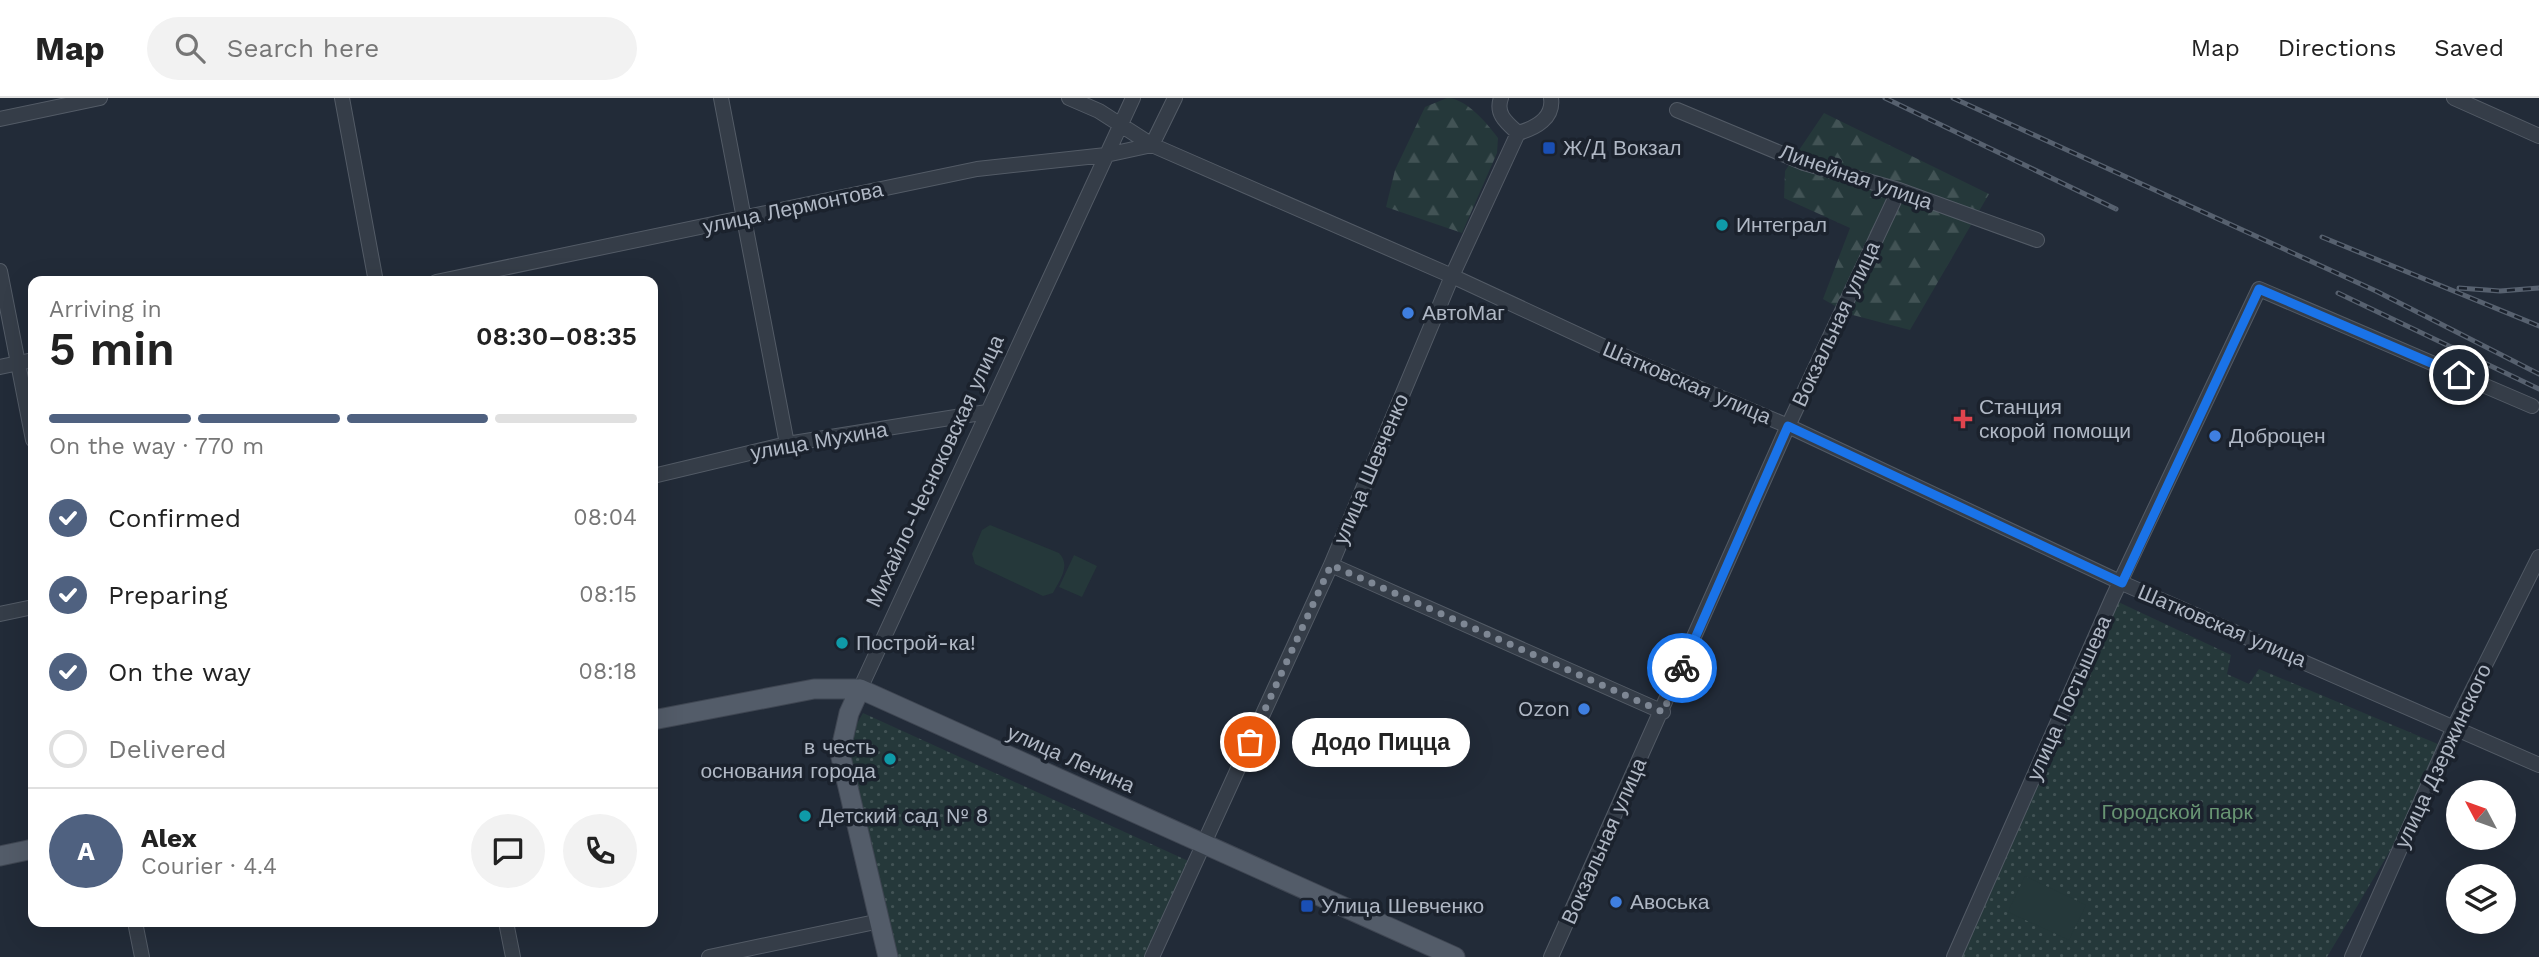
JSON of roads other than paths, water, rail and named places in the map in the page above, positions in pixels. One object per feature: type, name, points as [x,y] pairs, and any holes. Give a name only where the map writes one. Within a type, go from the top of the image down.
[{"type":"main road","name":"улица Ленина","points":[[658,719],[814,689],[860,689],[1455,957]]},
{"type":"main road","name":"Михайло-Чесноковская улица","points":[[860,689],[849,713],[840,752],[888,957]]},
{"type":"main road","points":[[0,856],[28,850]]},
{"type":"street","points":[[0,118],[100,98]]},
{"type":"street","points":[[342,98],[375,276]]},
{"type":"street","points":[[721,98],[787,444]]},
{"type":"street","name":"Шатковская улица","points":[[1069,98],[1099,111],[1152,145],[1452,276],[1639,363],[1788,426],[2122,583],[2539,765]]},
{"type":"street","name":"Михайло-Чесноковская улица","points":[[860,689],[1133,98]]},
{"type":"street","points":[[1152,145],[1175,98]]},
{"type":"street","points":[[1501,98],[1498,106],[1501,117],[1518,134],[1531,130],[1544,121],[1552,109],[1551,98]]},
{"type":"street","points":[[2454,98],[2539,136]]},
{"type":"street","name":"Линейная улица","points":[[1677,110],[1804,163],[1899,190],[2037,240]]},
{"type":"street","name":"улица Шевченко","points":[[1152,957],[1331,565],[1452,276],[1518,134]]},
{"type":"street","name":"улица Лермонтова","points":[[466,276],[744,220],[977,169],[1106,155],[1152,145]]},
{"type":"street","name":"Вокзальная улица","points":[[1551,957],[1663,712],[1788,426],[1899,190]]},
{"type":"street","points":[[0,271],[28,416]]},
{"type":"street","name":"улица Постышева","points":[[1954,957],[2122,583],[2259,289],[2532,406]]},
{"type":"street","points":[[0,367],[28,361]]},
{"type":"street","name":"улица Мухина","points":[[658,474],[787,444],[987,412]]},
{"type":"street","name":"улица Дзержинского","points":[[2352,957],[2454,727],[2539,557]]},
{"type":"street","points":[[1331,565],[1663,712]]},
{"type":"street","points":[[0,614],[28,608]]},
{"type":"street","points":[[709,957],[880,921]]},
{"type":"street","points":[[136,927],[142,957]]},
{"type":"street","points":[[507,927],[513,957]]},
{"type":"railway","points":[[1885,98],[2116,209]]},
{"type":"railway","points":[[1953,98],[2376,291],[2539,374]]},
{"type":"railway","points":[[2322,237],[2539,326]]},
{"type":"railway","points":[[2459,288],[2500,291],[2539,288]]},
{"type":"railway","points":[[2338,293],[2539,389]]},
{"type":"place","name":"Ж/Д Вокзал","points":[[1549,148]]},
{"type":"place","name":"Интеграл","points":[[1722,225]]},
{"type":"place","name":"АвтоМаг","points":[[1408,313]]},
{"type":"place","name":"Станция скорой помощи","points":[[1963,419]]},
{"type":"place","name":"Доброцен","points":[[2215,436]]},
{"type":"place","name":"Построй-ка!","points":[[842,643]]},
{"type":"place","name":"Ozon","points":[[1584,709]]},
{"type":"place","name":"Додо Пицца","points":[[1250,742]]},
{"type":"place","name":"в честь основания города","points":[[890,759]]},
{"type":"place","name":"Детский сад № 8","points":[[805,816]]},
{"type":"place","name":"Авоська","points":[[1616,902]]},
{"type":"place","name":"Улица Шевченко","points":[[1307,906]]},
{"type":"park label","name":"Городской парк","points":[[2177,812]]}]
